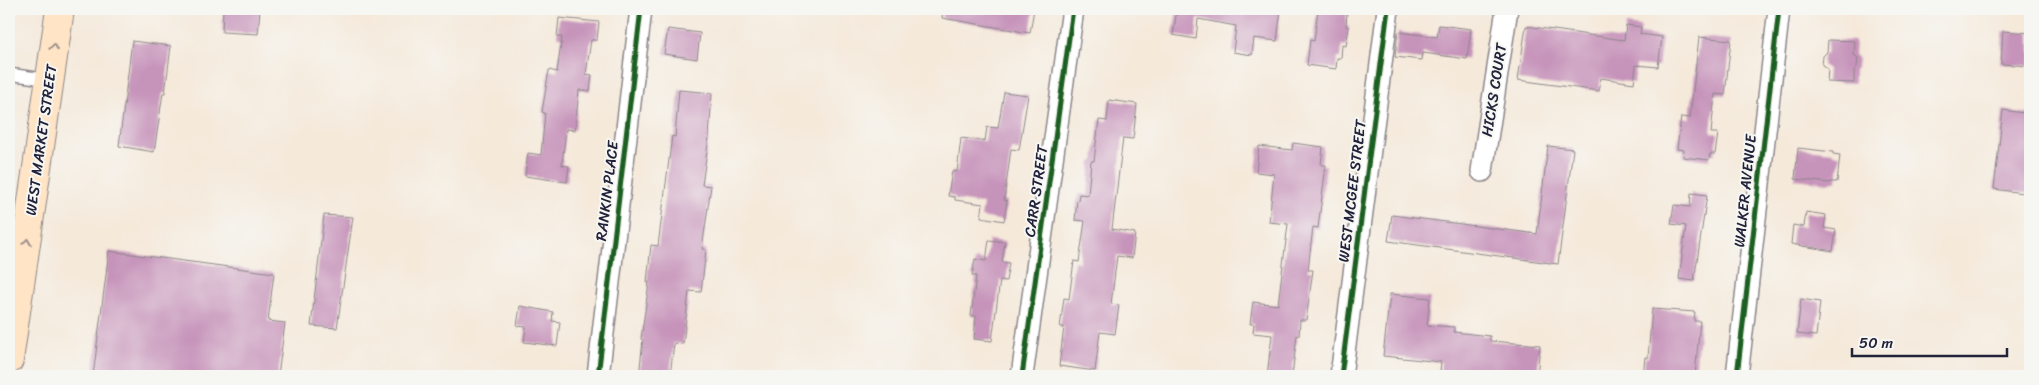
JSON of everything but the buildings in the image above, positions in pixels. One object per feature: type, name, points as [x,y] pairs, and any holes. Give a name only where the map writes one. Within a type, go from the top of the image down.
[{"type":"main road","name":"WEST MARKET STREET","points":[[9,360],[60,9]]},
{"type":"street","name":"RANKIN PLACE","points":[[598,376],[641,9]]},
{"type":"street","name":"CARR STREET","points":[[1022,376],[1073,9]]},
{"type":"street","name":"WEST MCGEE STREET","points":[[1341,376],[1388,9]]},
{"type":"street","name":"HICKS COURT","points":[[1482,171],[1507,9]]},
{"type":"street","name":"WALKER AVENUE","points":[[1737,376],[1779,9]]},
{"type":"lane","points":[[9,74],[50,80]]},
{"type":"cycle path","points":[[598,376],[641,9]]},
{"type":"cycle path","points":[[1022,376],[1073,9]]},
{"type":"cycle path","points":[[1341,376],[1388,9]]},
{"type":"cycle path","points":[[1737,376],[1779,9]]}]
